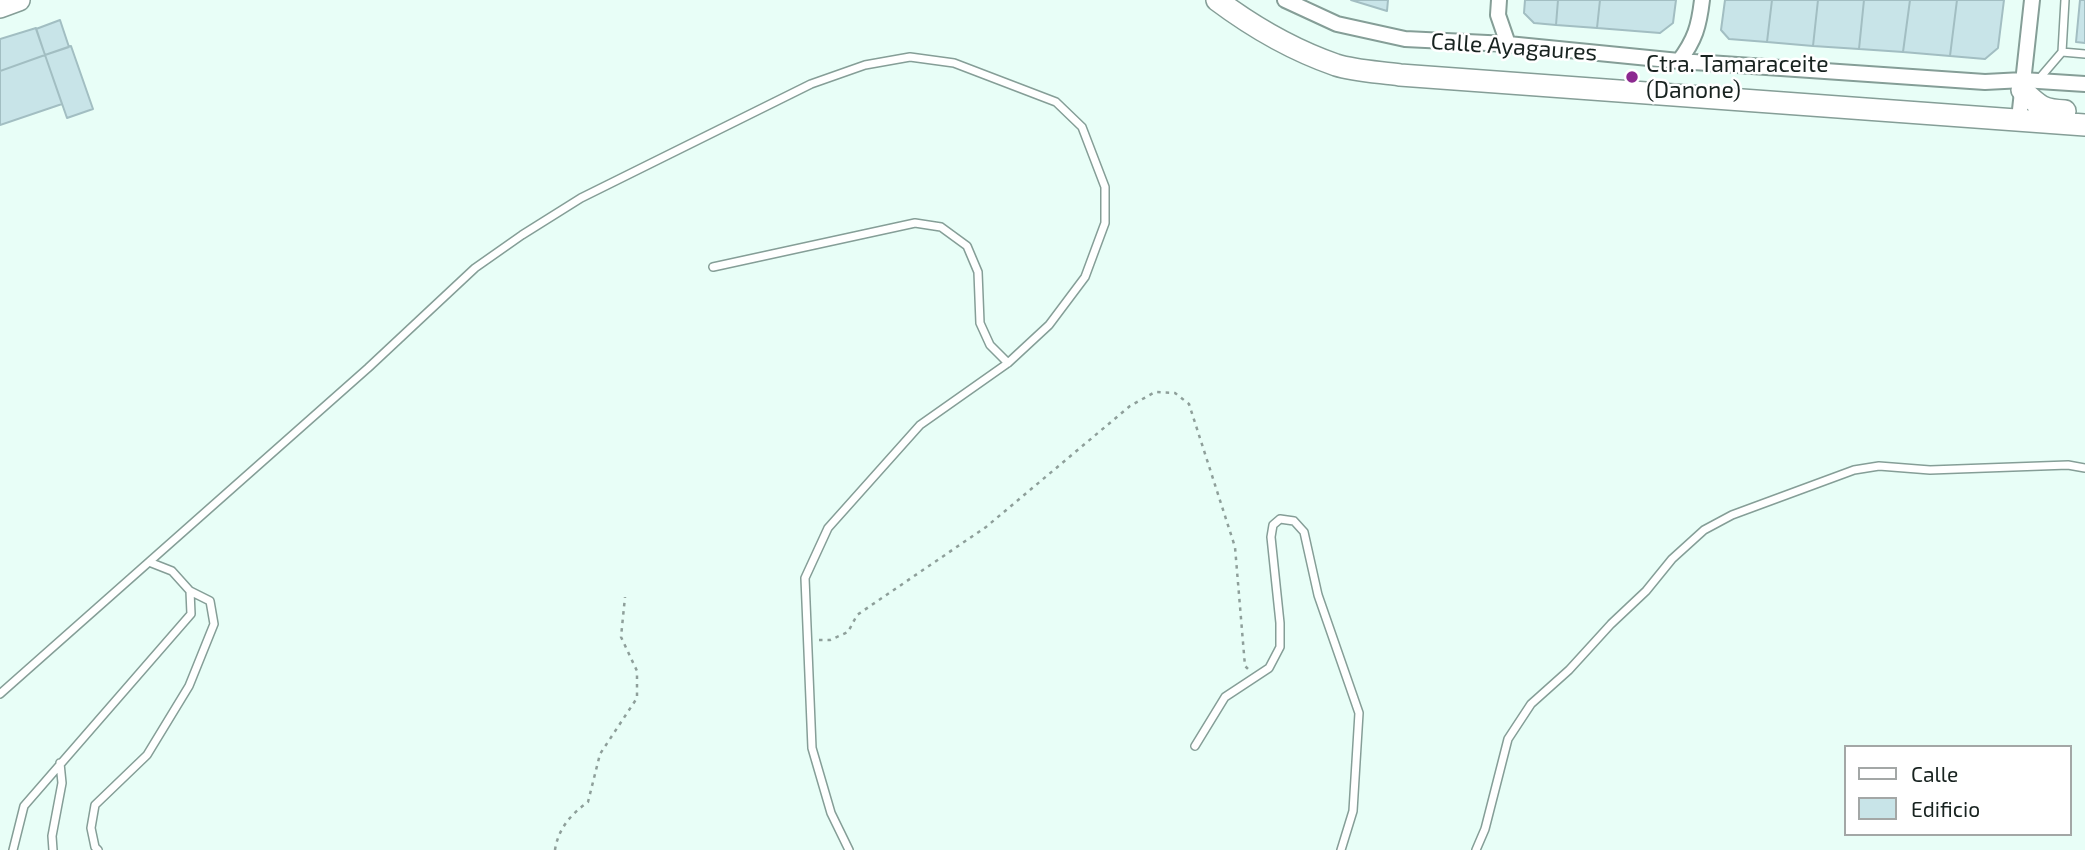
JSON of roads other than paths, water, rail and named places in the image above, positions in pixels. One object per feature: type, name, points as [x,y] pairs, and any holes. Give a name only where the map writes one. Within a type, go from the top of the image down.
[{"type":"main road","points":[[0,6],[19,0]]},
{"type":"main road","points":[[1217,0],[1288,45],[1338,66],[1400,75],[2085,125]]},
{"type":"main road","points":[[2028,84],[2041,107],[2085,113]]},
{"type":"street","name":"Calle Ayagaures","points":[[1285,0],[1337,24],[1405,39],[1508,44],[1679,61],[1985,82],[2085,84]]},
{"type":"street","points":[[1499,0],[1498,15],[1508,44]]},
{"type":"street","points":[[1679,61],[1693,43],[1702,0]]},
{"type":"street","points":[[2019,119],[2028,84],[2032,0]]},
{"type":"lane","points":[[2028,84],[2062,52],[2065,0]]},
{"type":"lane","points":[[2062,52],[2085,54]]},
{"type":"lane","points":[[0,694],[368,368],[475,268],[522,235],[581,198],[811,84],[865,65],[910,57],[954,63],[1056,102],[1082,127],[1105,187],[1105,223],[1085,276],[1049,325],[1008,363],[920,425],[828,528],[805,578],[812,748],[831,813],[849,850]]},
{"type":"lane","points":[[713,267],[915,223],[941,227],[967,246],[978,272],[979,323],[990,345],[1008,363]]},
{"type":"lane","points":[[1476,850],[1485,829],[1508,739],[1531,704],[1569,670],[1646,591],[1672,559],[1704,530],[1732,516],[1854,470],[1879,467],[1930,470],[2068,465],[2085,468]]},
{"type":"lane","points":[[1195,746],[1225,697],[1269,668],[1280,648],[1280,623],[1270,537],[1273,525],[1280,519],[1294,521],[1304,532],[1318,595],[1359,713],[1353,811],[1340,850]]},
{"type":"lane","points":[[98,850],[91,828],[95,805],[147,755],[189,686],[214,624],[211,601],[191,591],[172,571],[149,562]]},
{"type":"lane","points":[[13,850],[24,806],[191,614],[191,591]]},
{"type":"lane","points":[[53,850],[52,836],[62,783],[60,763]]},
{"type":"place","name":"Ctra. Tamaraceite (Danone)","points":[[1632,77]]}]
